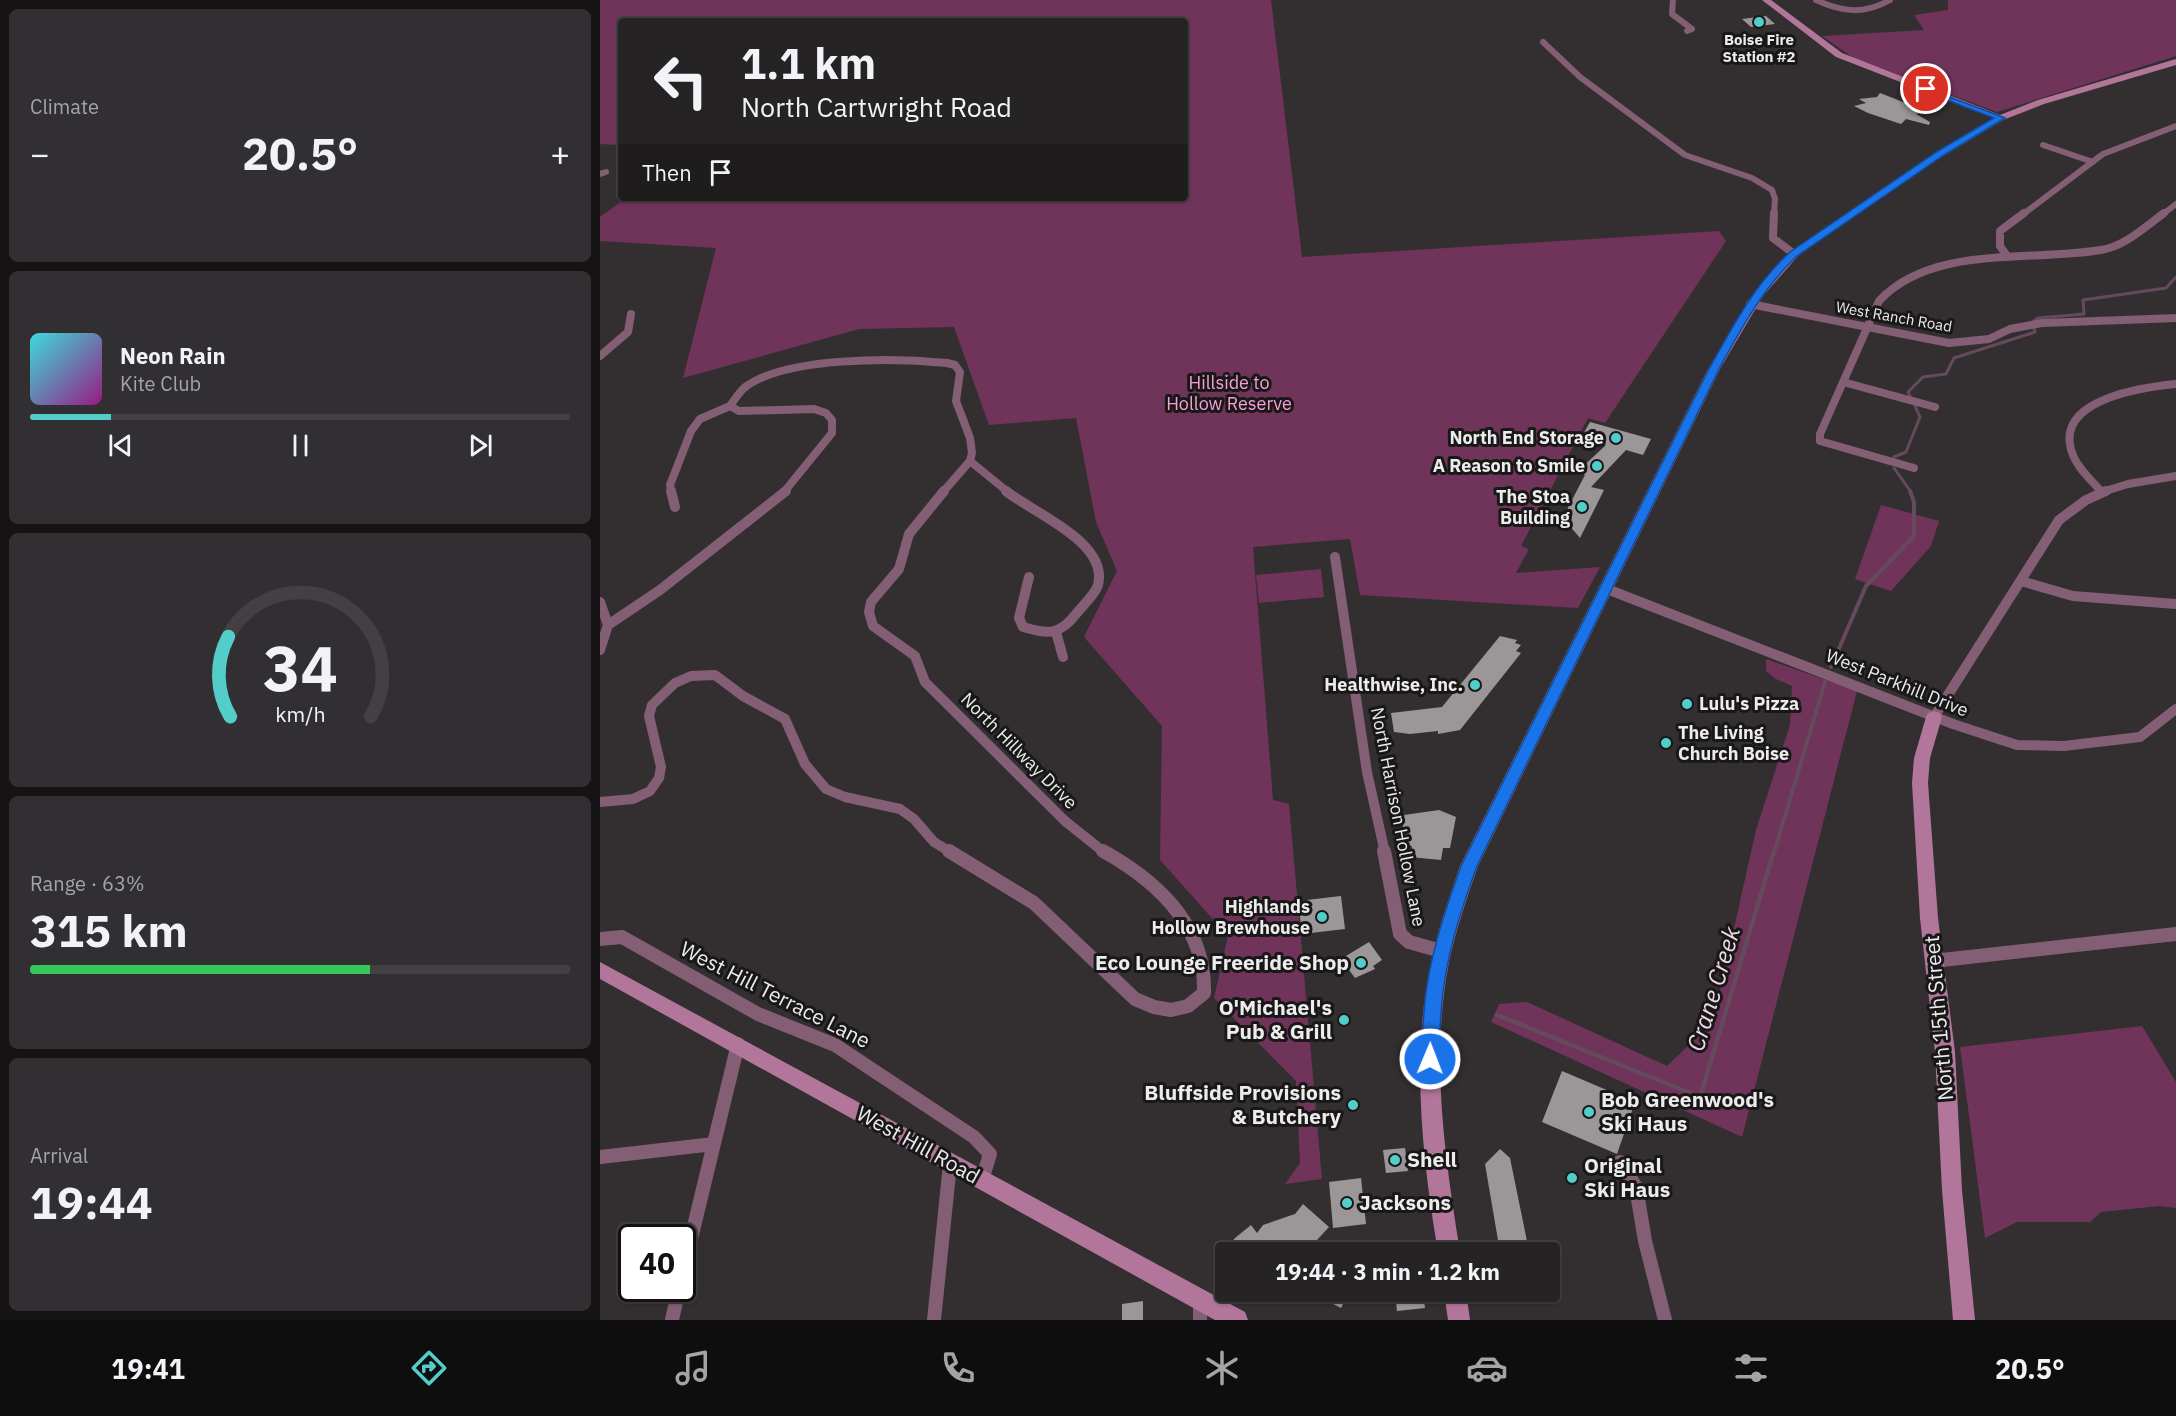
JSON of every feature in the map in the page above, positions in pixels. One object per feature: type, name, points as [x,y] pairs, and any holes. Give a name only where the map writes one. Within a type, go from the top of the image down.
[{"type":"street","points":[[1673,0],[1672,14],[1692,29],[1687,31]]},
{"type":"street","points":[[1766,0],[1839,55],[2000,118]]},
{"type":"street","points":[[1816,0],[1841,12],[1869,10],[1890,0]]},
{"type":"street","points":[[1543,42],[1559,54],[1570,69],[1684,155],[1703,165],[1758,182],[1772,190],[1775,199],[1773,238],[1794,254]]},
{"type":"street","points":[[1448,1242],[1431,1113],[1431,1028],[1441,951],[1450,918],[1469,866],[1714,369],[1750,304],[1775,271],[1794,254],[1933,159],[2000,118],[2042,102],[2176,62]]},
{"type":"street","points":[[2008,257],[2000,246],[2000,231],[2103,154],[2129,142],[2176,126]]},
{"type":"street","points":[[2043,146],[2093,162]]},
{"type":"street","points":[[1914,468],[1820,441],[1820,434],[1867,327],[1885,294],[1910,278],[1960,261],[2103,250],[2127,240],[2176,204]]},
{"type":"street","name":"West Ranch Road","points":[[1750,304],[1949,343],[1989,339],[2022,325],[2176,318]]},
{"type":"street","points":[[600,356],[627,332],[631,314]]},
{"type":"street","points":[[675,507],[670,485],[691,431],[700,419],[730,405],[737,395],[753,383],[786,369],[810,364],[951,363],[958,367],[961,373],[956,398],[960,417],[974,445],[970,461],[1025,506],[1067,530],[1084,544],[1098,564],[1098,586],[1065,628],[1056,632],[1031,631],[1023,627],[1019,618],[1029,577]]},
{"type":"street","points":[[1843,382],[1935,407]]},
{"type":"street","points":[[2101,491],[2080,470],[2072,456],[2069,441],[2075,422],[2089,407],[2109,395],[2133,388],[2176,384]]},
{"type":"street","points":[[608,625],[660,590],[787,490],[832,433],[834,426],[831,418],[824,412],[797,408],[748,414],[737,412],[730,405]]},
{"type":"street","name":"North Hillway Drive","points":[[600,802],[633,799],[650,791],[659,778],[661,767],[649,716],[652,705],[675,683],[691,676],[715,675],[743,696],[785,718],[805,764],[826,789],[845,797],[900,809],[914,819],[934,842],[1034,903],[1134,999],[1154,1009],[1170,1012],[1185,1009],[1198,1001],[1204,993],[1205,969],[1194,936],[1160,890],[1134,868],[1093,845],[1066,822],[925,682],[915,656],[873,626],[869,612],[871,602],[899,569],[904,559],[909,534],[920,518],[970,461]]},
{"type":"street","points":[[1934,717],[2060,520],[2078,503],[2101,491],[2127,483],[2176,476]]},
{"type":"street","name":"North Harrison Hollow Lane","points":[[1335,557],[1367,772],[1373,792],[1400,934],[1409,942],[1441,951]]},
{"type":"street","points":[[2021,581],[2073,596],[2176,604]]},
{"type":"street","name":"West Parkhill Drive","points":[[1607,588],[1934,717],[2017,745],[2064,746],[2140,737],[2176,709]]},
{"type":"street","points":[[600,602],[608,625],[606,640],[600,650]]},
{"type":"street","points":[[1056,632],[1063,657]]},
{"type":"street","name":"North 15th Street","points":[[1934,717],[1922,759],[1920,783],[1934,961],[1945,1052],[1952,1190],[1964,1320]]},
{"type":"street","points":[[1934,961],[2176,934]]},
{"type":"street","name":"West Hill Terrace Lane","points":[[600,939],[622,937],[758,1014],[835,1046],[974,1137],[990,1154],[982,1180]]},
{"type":"street","name":"West Hill Road","points":[[600,970],[982,1180],[1200,1309],[1237,1320]]},
{"type":"street","points":[[695,1224],[738,1044]]},
{"type":"street","points":[[600,1157],[714,1144]]},
{"type":"street","points":[[1620,1162],[1636,1187],[1645,1241],[1665,1320]]},
{"type":"street","points":[[934,1320],[950,1164]]},
{"type":"street","points":[[672,1320],[676,1302]]},
{"type":"street","points":[[1456,1302],[1459,1320]]},
{"type":"green space","name":"Hillside to Hollow Reserve","points":[[600,0],[1271,0],[1302,257],[1719,231],[1726,241],[1605,423],[1588,418],[1521,546],[1529,549],[1516,573],[1600,567],[1578,608],[1360,595],[1350,539],[1253,547],[1273,800],[1289,804],[1322,1179],[1285,1184],[1300,1163],[1296,1081],[1214,998],[1228,936],[1160,860],[1162,726],[1084,637],[1117,571],[1096,522],[1076,418],[989,425],[954,327],[859,329],[683,378],[716,248],[600,241],[600,217],[622,201],[1188,201],[1188,18],[618,18],[618,145],[600,144]]},
{"type":"green space","points":[[1948,0],[2176,0],[2176,56],[1997,112],[1855,59],[1822,36],[1924,30],[1914,15],[1948,10]]},
{"type":"green space","points":[[1881,505],[1939,521],[1931,546],[1891,591],[1855,579]]},
{"type":"green space","points":[[1321,569],[1324,597],[1259,603],[1256,575]]},
{"type":"green space","points":[[1766,659],[1857,691],[1742,1137],[1491,1022],[1499,1004],[1527,1002],[1667,1066],[1713,1022],[1756,830],[1790,725],[1792,686],[1776,679],[1766,671]]},
{"type":"green space","points":[[2142,1026],[2176,1082],[2176,1208],[2159,1206],[2101,1212],[2090,1222],[2017,1222],[1985,1238],[1960,1047]]},
{"type":"building","name":"Boise Fire Station #2","points":[[1766,16],[1775,24],[1751,27],[1742,19]]},
{"type":"building","points":[[1880,93],[1926,111],[1916,114],[1930,122],[1929,125],[1906,119],[1901,124],[1854,106],[1866,103],[1859,99],[1877,97]]},
{"type":"building","points":[[1590,422],[1651,439],[1643,455],[1626,450],[1591,487],[1604,490],[1580,538],[1569,525],[1560,523],[1585,475],[1578,471],[1606,445],[1581,438]]},
{"type":"building","name":"Healthwise, Inc.","points":[[1500,636],[1517,640],[1515,643],[1521,645],[1516,651],[1521,653],[1460,730],[1438,734],[1438,731],[1410,734],[1394,732],[1391,713],[1442,707]]},
{"type":"building","points":[[1439,810],[1456,817],[1450,848],[1443,848],[1441,860],[1410,857],[1412,846],[1404,845],[1405,835],[1402,835],[1404,815]]},
{"type":"building","name":"Highlands Hollow Brewhouse","points":[[1341,896],[1345,929],[1302,934],[1298,901]]},
{"type":"building","name":"Eco Lounge Freeride Shop","points":[[1369,942],[1382,960],[1373,966],[1375,969],[1355,978],[1341,959]]},
{"type":"building","name":"Bob Greenwood's Ski Haus","points":[[1562,1071],[1635,1102],[1617,1154],[1542,1122]]},
{"type":"building","name":"Shell","points":[[1405,1148],[1408,1171],[1386,1173],[1383,1150]]},
{"type":"building","points":[[1500,1149],[1510,1158],[1527,1242],[1498,1242],[1485,1164]]},
{"type":"building","name":"Jacksons","points":[[1361,1178],[1366,1224],[1333,1228],[1329,1182]]},
{"type":"building","points":[[1303,1204],[1329,1227],[1315,1242],[1232,1242],[1251,1225],[1257,1233],[1263,1225],[1295,1214]]},
{"type":"building","points":[[1143,1301],[1143,1320],[1122,1320],[1122,1304]]},
{"type":"building","points":[[1329,1302],[1344,1302],[1341,1308]]},
{"type":"building","points":[[1396,1302],[1424,1302],[1425,1308],[1397,1311]]},
{"type":"waterway","name":"Crane Creek","points":[[2032,322],[2038,318],[2084,314],[2083,300],[2166,288],[2176,277]]},
{"type":"waterway","name":"Crane Creek","points":[[1910,396],[1908,392],[1923,377],[1946,374],[1954,358],[2035,332],[2034,329]]},
{"type":"waterway","name":"Crane Creek","points":[[1894,457],[1906,452],[1920,417],[1915,406]]},
{"type":"waterway","name":"Crane Creek","points":[[1894,468],[1911,492]]},
{"type":"waterway","name":"Crane Creek","points":[[1831,667],[1866,586],[1914,536],[1914,502],[1910,491]]},
{"type":"waterway","name":"Crane Creek","points":[[1774,853],[1825,682]]},
{"type":"waterway","name":"Crane Creek","points":[[1497,1015],[1700,1097],[1774,851]]},
{"type":"place","name":"Boise Fire Station #2","points":[[1759,22]]},
{"type":"place","name":"North End Storage","points":[[1616,438]]},
{"type":"place","name":"A Reason to Smile","points":[[1597,466]]},
{"type":"place","name":"The Stoa Building","points":[[1582,507]]},
{"type":"place","name":"Healthwise, Inc.","points":[[1475,685]]},
{"type":"place","name":"Lulu's Pizza","points":[[1687,704]]},
{"type":"place","name":"The Living Church Boise","points":[[1666,743]]},
{"type":"place","name":"Highlands Hollow Brewhouse","points":[[1322,917]]},
{"type":"place","name":"Eco Lounge Freeride Shop","points":[[1361,963]]},
{"type":"place","name":"O'Michael's Pub & Grill","points":[[1344,1020]]},
{"type":"place","name":"Bluffside Provisions & Butchery","points":[[1353,1105]]},
{"type":"place","name":"Bob Greenwood's Ski Haus","points":[[1589,1112]]},
{"type":"place","name":"Shell","points":[[1395,1160]]},
{"type":"place","name":"Original Ski Haus","points":[[1572,1178]]},
{"type":"place","name":"Jacksons","points":[[1347,1203]]},
{"type":"route","points":[[1430,1059],[1435,988],[1441,951],[1469,866],[1714,369],[1750,304],[1775,271],[1794,254],[1941,153],[1976,130],[2000,118],[1926,89]]}]
